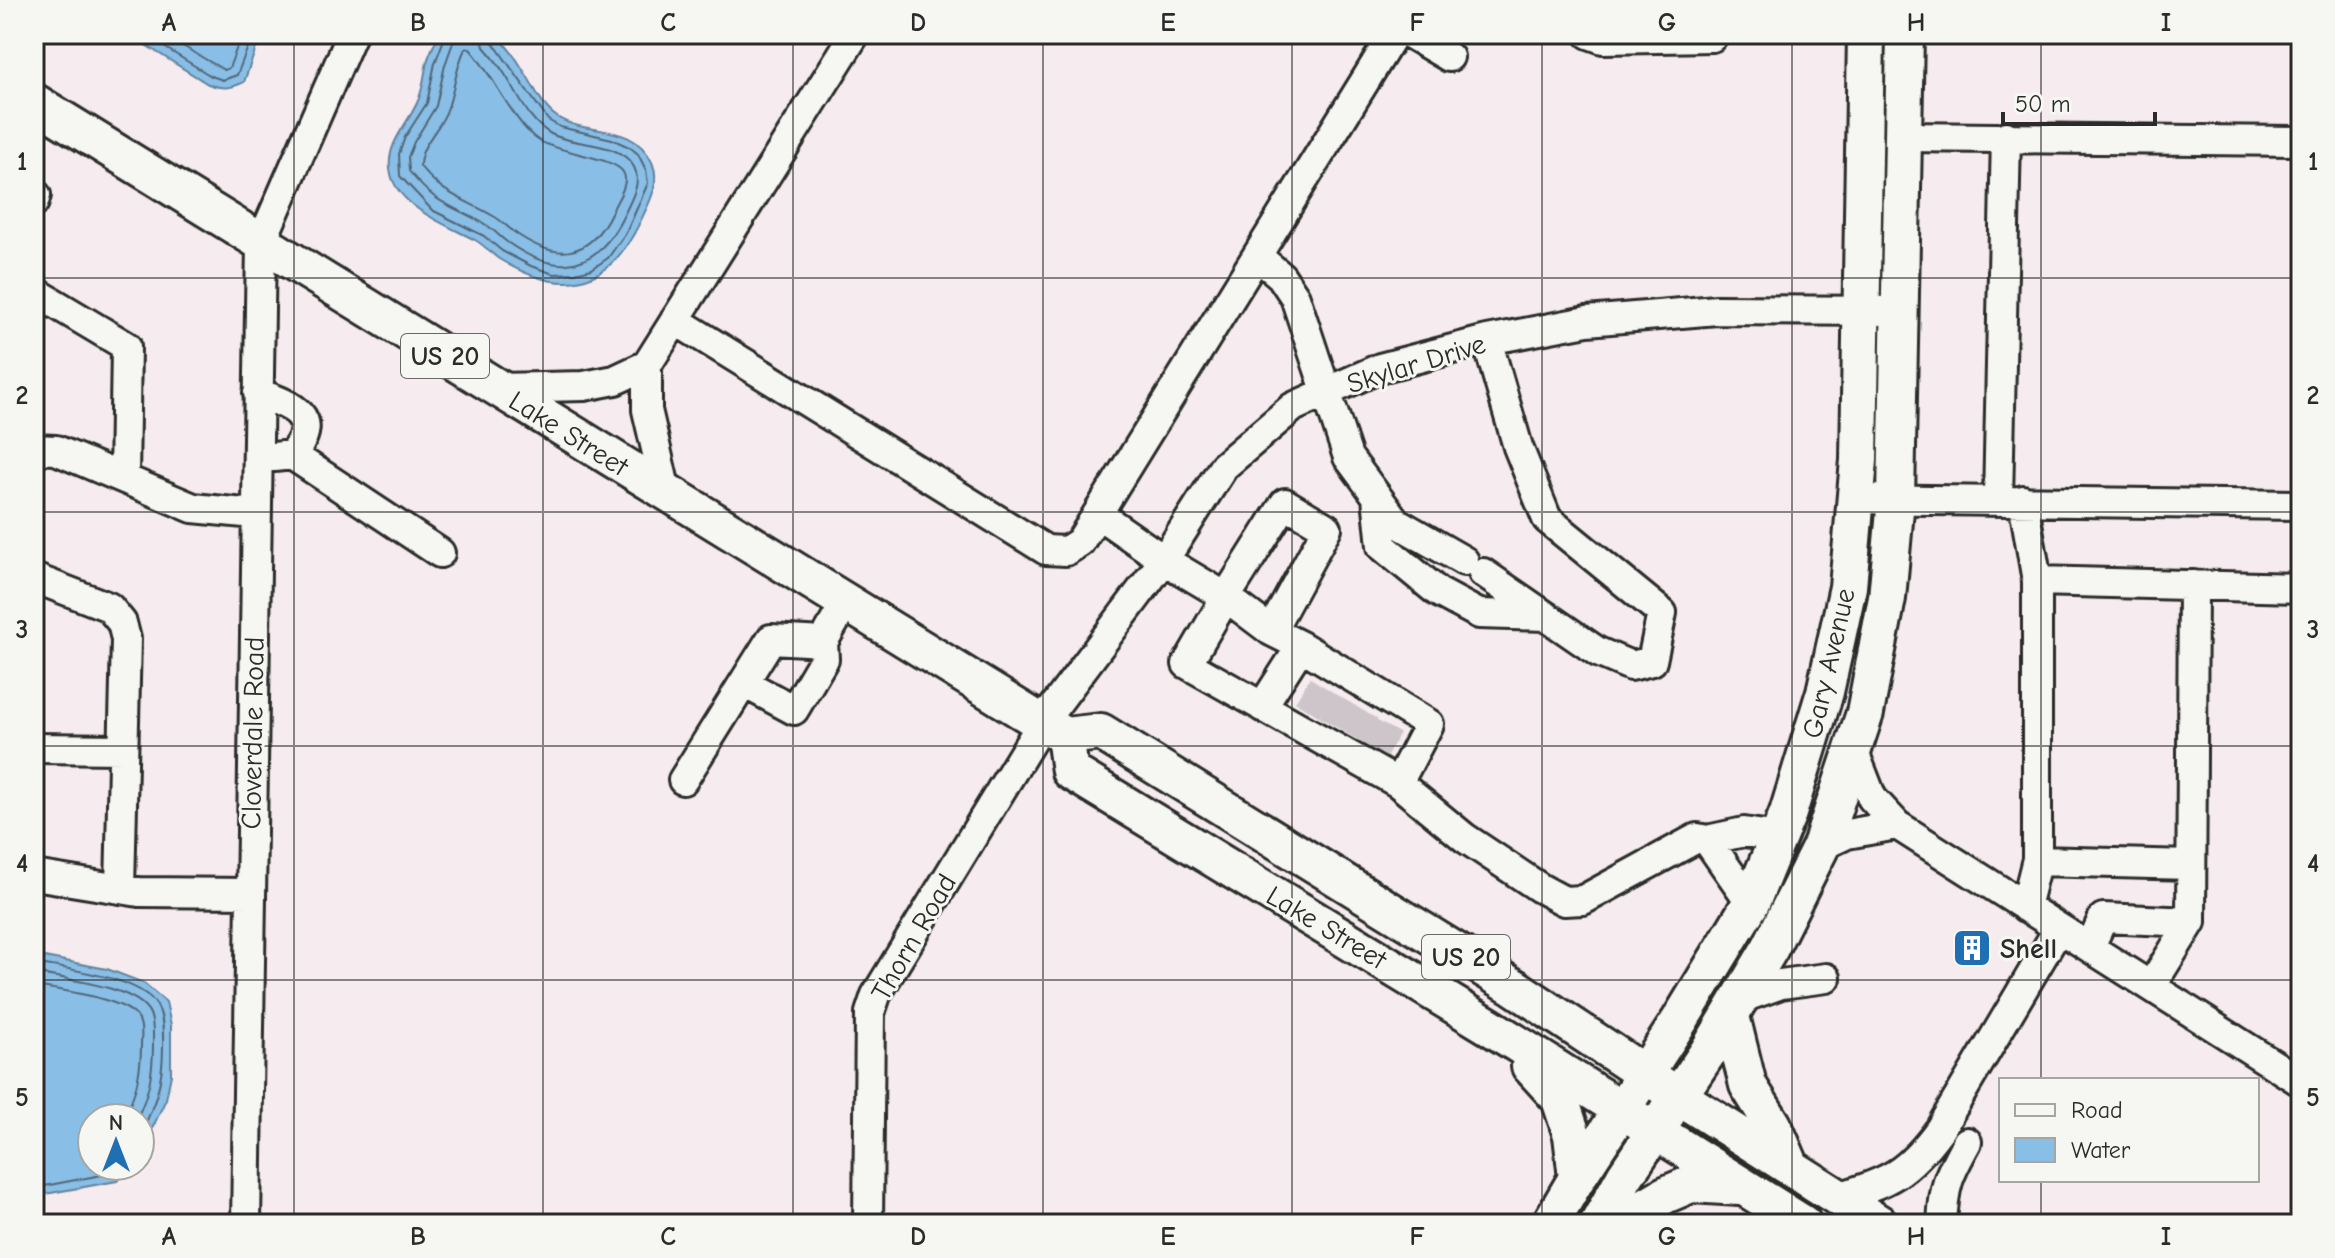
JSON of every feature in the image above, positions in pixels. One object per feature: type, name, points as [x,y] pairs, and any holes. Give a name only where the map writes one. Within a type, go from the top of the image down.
[{"type":"main road","name":"Gary Avenue","points":[[1550,1224],[1751,903],[1778,837],[1825,692],[1848,587],[1856,499],[1866,34]]},
{"type":"main road","name":"Gary Avenue","points":[[1598,1224],[1653,1131],[1736,1007],[1821,846],[1854,752],[1876,661],[1887,598],[1896,499],[1905,34]]},
{"type":"main road","name":"Lake Street","points":[[34,102],[1054,730],[1101,732],[1487,970],[1646,1072],[1678,1096]]},
{"type":"main road","name":"Lake Street","points":[[1054,730],[1070,771],[1492,1028],[1653,1131]]},
{"type":"main road","points":[[1736,1007],[1748,1085],[1773,1125],[1791,1167]]},
{"type":"main road","points":[[1492,1028],[1560,1099],[1572,1135],[1577,1178]]},
{"type":"main road","name":"US 20","points":[[1678,1096],[1880,1224]]},
{"type":"main road","name":"US 20","points":[[1653,1131],[1803,1224]]},
{"type":"main road","points":[[1616,1224],[1665,1195],[1691,1184],[1743,1187]]},
{"type":"street","points":[[261,243],[352,34]]},
{"type":"street","points":[[666,492],[647,410],[647,365],[855,34]]},
{"type":"street","points":[[675,320],[1046,550],[1066,551],[1080,542],[1098,514],[1394,34]]},
{"type":"street","points":[[1410,34],[1449,57]]},
{"type":"street","points":[[1589,34],[1603,39],[1712,37]]},
{"type":"street","points":[[2006,136],[2010,500],[2037,581],[2037,861],[2025,907]]},
{"type":"street","points":[[1903,137],[2301,141]]},
{"type":"street","name":"Cloverdale Road","points":[[246,1224],[261,243]]},
{"type":"street","points":[[1257,256],[1281,276],[1295,297],[1348,457],[1396,522],[1474,567],[1606,655],[1631,666],[1652,661],[1662,613],[1547,519],[1518,447],[1487,340]]},
{"type":"street","points":[[34,291],[126,346],[124,478]]},
{"type":"street","name":"Skylar Drive","points":[[1054,730],[1224,466],[1293,407],[1380,368],[1487,340],[1587,321],[1703,311],[1900,311]]},
{"type":"street","points":[[497,388],[584,386],[615,380],[647,365]]},
{"type":"street","points":[[257,456],[276,458],[292,455],[300,444],[303,428],[302,415],[293,405],[258,393]]},
{"type":"street","points":[[34,449],[56,450],[193,508],[255,514]]},
{"type":"street","points":[[292,455],[440,553]]},
{"type":"street","points":[[1376,495],[1382,546],[1438,592],[1479,614],[1546,616]]},
{"type":"street","points":[[1856,499],[2301,505]]},
{"type":"street","points":[[1271,631],[1327,528],[1285,503],[1187,664],[1262,707],[1302,718],[1348,745],[1465,838],[1564,901],[1583,900],[1697,838],[1707,840],[1744,832],[1778,837]]},
{"type":"street","points":[[1098,514],[1164,560],[1226,597],[1271,631],[1301,646],[1363,692],[1429,724],[1398,783]]},
{"type":"street","points":[[34,578],[109,607],[122,623],[126,639],[120,888]]},
{"type":"street","points":[[2037,581],[2301,588]]},
{"type":"street","points":[[2151,986],[2191,922],[2193,585]]},
{"type":"street","points":[[744,683],[794,710],[824,659],[823,642],[846,602]]},
{"type":"street","points":[[683,780],[771,639],[823,642]]},
{"type":"street","points":[[1262,707],[1301,646]]},
{"type":"street","name":"Thorn Road","points":[[868,1224],[870,1013],[876,995],[1054,730]]},
{"type":"street","points":[[34,748],[123,749]]},
{"type":"street","points":[[1854,752],[1872,798],[1897,825],[2301,1082]]},
{"type":"street","points":[[1821,846],[1847,834],[1897,825]]},
{"type":"street","points":[[1707,840],[1751,903]]},
{"type":"street","points":[[2037,861],[2191,865]]},
{"type":"street","points":[[34,875],[139,892],[250,893]]},
{"type":"street","points":[[2090,947],[2103,918],[2191,922]]},
{"type":"street","points":[[1838,1197],[1890,1180],[1923,1152],[1940,1129],[2059,928]]},
{"type":"street","points":[[1736,1007],[1781,984],[1826,978]]},
{"type":"street","points":[[1942,1224],[1944,1191],[1951,1170],[1967,1142]]},
{"type":"water","points":[[128,34],[261,34],[244,82],[226,88],[208,84]]},
{"type":"water","points":[[439,34],[496,34],[552,113],[564,121],[632,139],[643,148],[654,170],[655,185],[651,199],[628,243],[614,261],[599,273],[582,280],[564,282],[522,271],[499,259],[475,240],[424,213],[401,194],[390,169],[392,151],[419,98],[427,62]]},
{"type":"water","points":[[34,955],[107,969],[144,983],[166,1002],[171,1025],[171,1075],[166,1099],[156,1121],[156,1102],[76,1102],[76,1182],[111,1182],[34,1196]]},
{"type":"tunnel","points":[[1307,709],[1326,678]]},
{"type":"tunnel","points":[[1331,724],[1349,693]]},
{"type":"tunnel","points":[[1351,736],[1369,706]]},
{"type":"tunnel","points":[[1374,751],[1391,720]]},
{"type":"place","name":"Shell","points":[[1972,948]]}]
